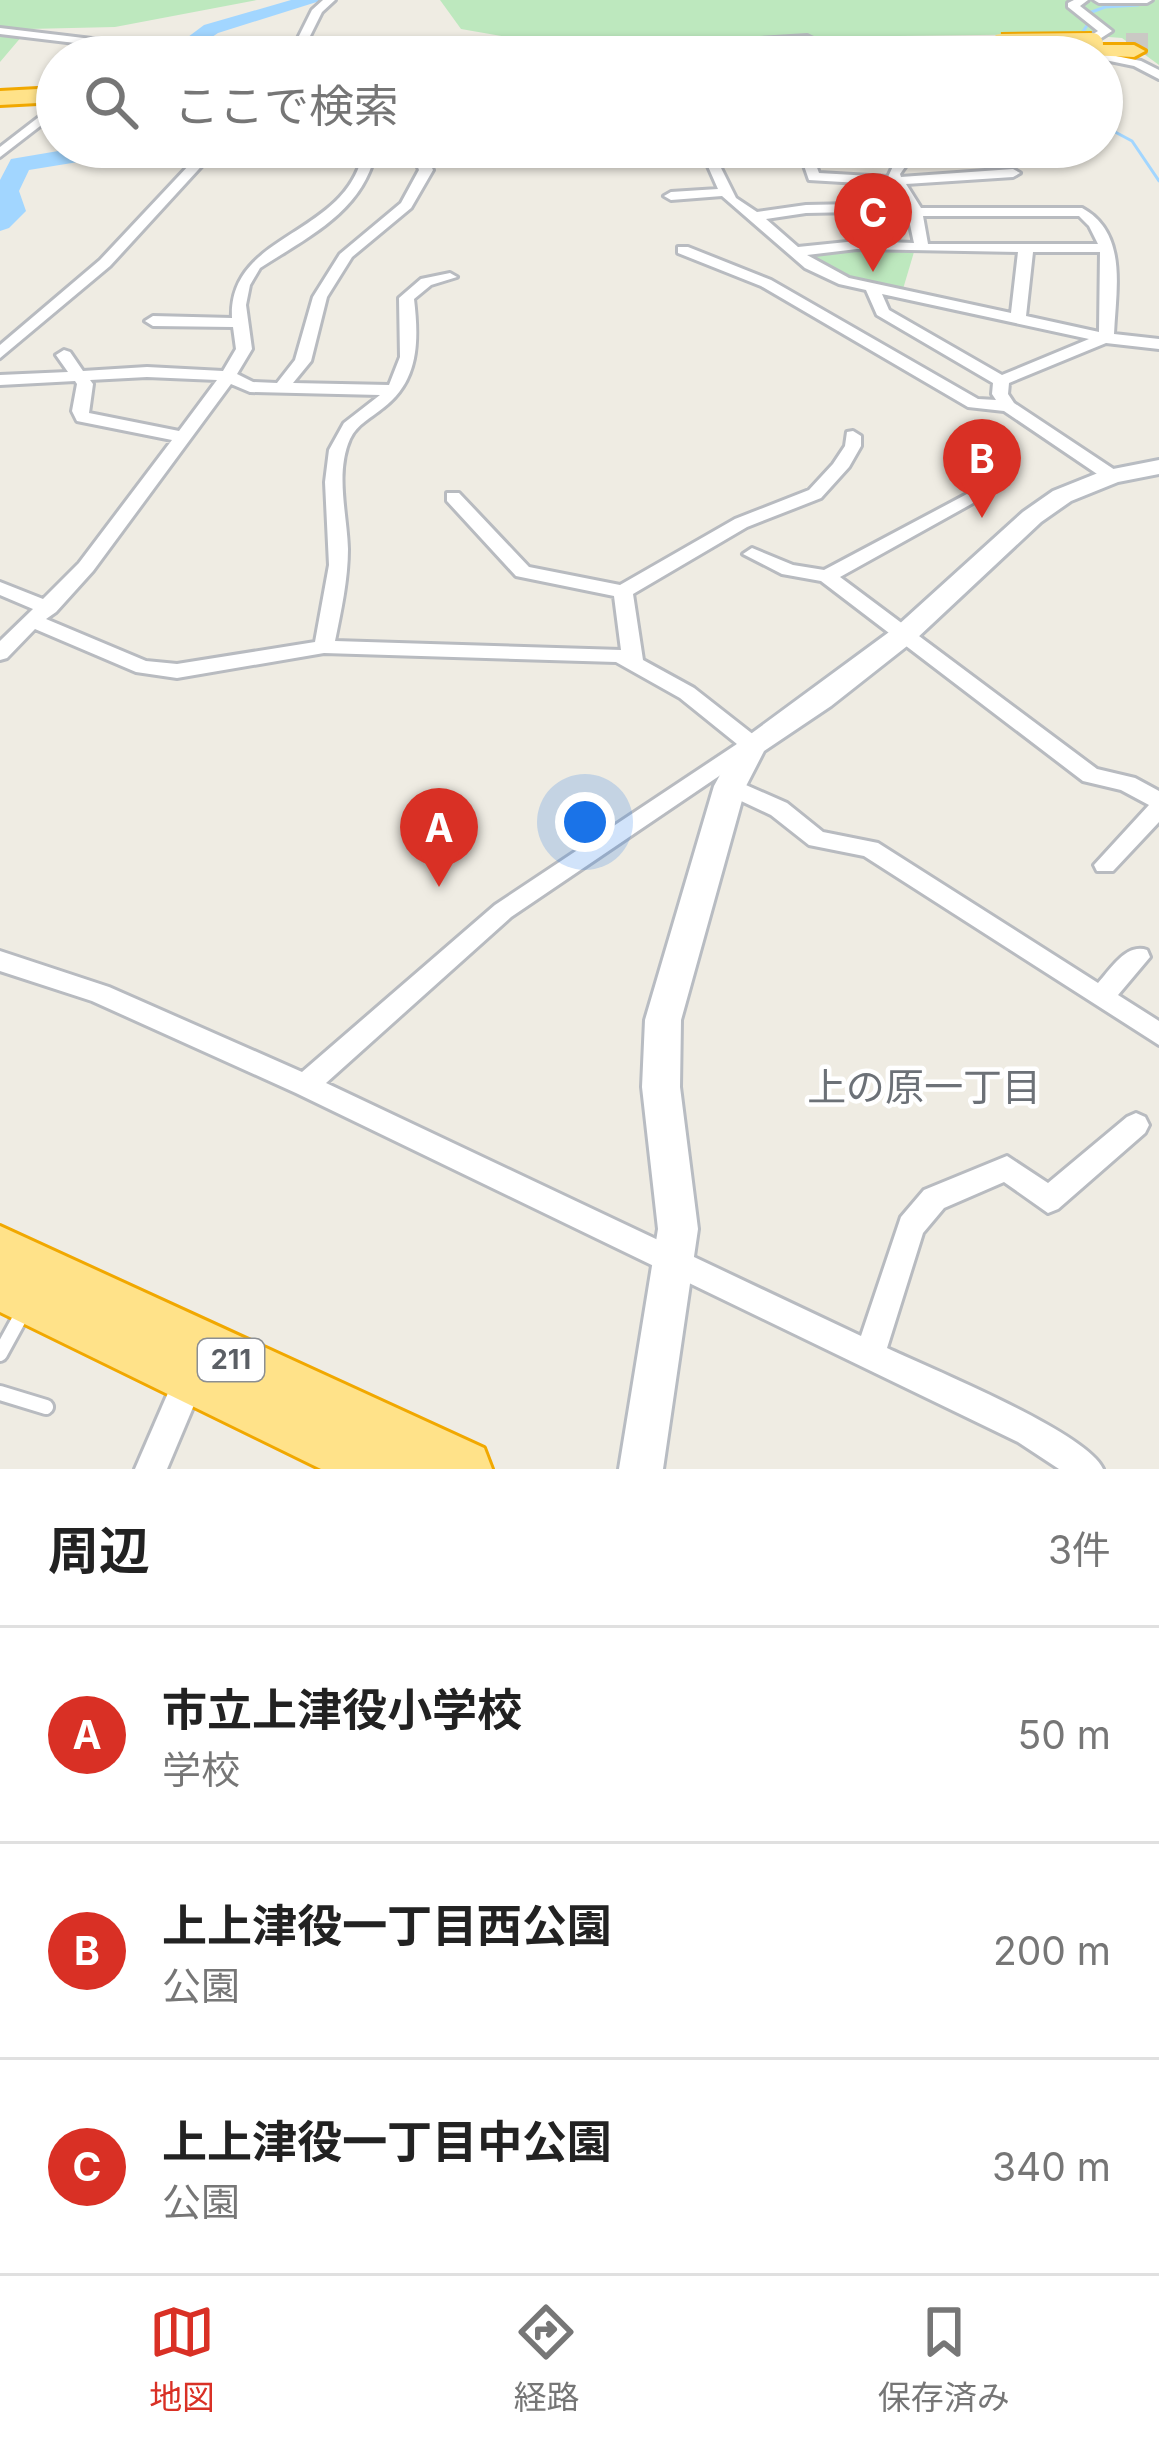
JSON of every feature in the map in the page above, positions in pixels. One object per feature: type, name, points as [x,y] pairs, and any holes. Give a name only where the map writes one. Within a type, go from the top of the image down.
[{"type":"highway","points":[[1123,49],[1130,48]]},
{"type":"highway","points":[[0,101],[36,102]]},
{"type":"highway","name":"211","points":[[0,1252],[328,1440],[463,1469]]},
{"type":"highway","name":"211","points":[[15,1292],[384,1469]]},
{"type":"street","points":[[1099,0],[1137,4],[1147,0]]},
{"type":"street","points":[[305,36],[317,10],[330,1]]},
{"type":"street","points":[[1085,9],[1106,31],[1097,36]]},
{"type":"street","points":[[0,31],[42,36]]},
{"type":"street","points":[[1123,64],[1159,77]]},
{"type":"street","points":[[0,153],[36,121]]},
{"type":"street","points":[[0,353],[105,263],[193,168]]},
{"type":"street","points":[[0,652],[43,615],[115,529],[179,436],[228,376],[244,349],[235,298],[243,280],[255,266],[347,200],[368,168]]},
{"type":"street","points":[[281,388],[303,361],[320,297],[347,254],[406,206],[425,168]]},
{"type":"street","points":[[715,168],[730,200],[829,275],[873,289],[1106,338],[1159,344]]},
{"type":"street","points":[[811,168],[814,177],[898,181],[1013,173]]},
{"type":"street","points":[[897,168],[892,174],[913,209],[922,248]]},
{"type":"street","points":[[671,196],[727,192]]},
{"type":"street","points":[[755,216],[806,209],[1082,212],[1095,220],[1109,248],[1106,338]]},
{"type":"street","points":[[794,252],[857,244],[1109,248]]},
{"type":"street","points":[[1018,319],[1026,248]]},
{"type":"street","points":[[683,250],[766,283],[974,404],[1008,406]]},
{"type":"street","points":[[324,647],[338,563],[336,460],[342,438],[357,417],[394,390],[410,354],[406,298],[426,282],[450,278]]},
{"type":"street","points":[[873,289],[882,312],[1001,381]]},
{"type":"street","points":[[153,321],[242,323]]},
{"type":"street","points":[[1057,327],[1068,351]]},
{"type":"street","points":[[1001,381],[1106,338]]},
{"type":"street","points":[[64,355],[85,384],[83,417],[179,436]]},
{"type":"street","points":[[0,380],[228,376],[250,387],[394,390]]},
{"type":"street","points":[[1001,381],[1000,394],[1008,406],[1112,476]]},
{"type":"street","points":[[453,497],[523,572],[623,592],[741,523],[815,494],[840,467],[853,446],[853,436]]},
{"type":"street","points":[[305,1085],[503,910],[821,699],[906,633],[1032,517],[1062,496],[1112,476],[1159,467]]},
{"type":"street","points":[[827,576],[967,499]]},
{"type":"street","points":[[752,554],[789,570],[827,576],[1091,776],[1127,783],[1159,804],[1105,865]]},
{"type":"street","points":[[0,588],[143,667],[177,671],[324,647],[620,656],[687,693],[752,744]]},
{"type":"street","points":[[623,592],[633,662]]},
{"type":"street","points":[[641,1469],[678,1229],[661,1087],[663,1020],[730,786],[752,744]]},
{"type":"street","points":[[730,786],[779,809],[817,839],[870,849],[1159,1034]]},
{"type":"street","points":[[1103,994],[1138,957]]},
{"type":"street","points":[[0,961],[100,994],[305,1085],[671,1264],[1029,1431],[1088,1469]]},
{"type":"street","points":[[869,1357],[911,1226],[934,1199],[1007,1168],[1048,1200],[1136,1125]]},
{"type":"street","points":[[152,1469],[193,1374]]},
{"type":"lane","points":[[0,1354],[15,1292]]},
{"type":"lane","points":[[0,1393],[46,1407]]},
{"type":"green space","points":[[0,0],[257,0],[115,27],[28,29],[0,62]]},
{"type":"green space","points":[[440,0],[1159,0],[1159,65],[1123,36],[502,36],[461,29]]},
{"type":"green space","points":[[861,247],[914,252],[903,289],[848,276],[812,259],[815,250]]},
{"type":"waterway","points":[[200,36],[313,0]]},
{"type":"waterway","points":[[1080,36],[1088,24],[1081,16],[1105,7],[1138,5]]},
{"type":"waterway","points":[[1123,136],[1132,141],[1159,181]]},
{"type":"waterway","points":[[0,223],[13,211],[7,191],[20,164],[36,161]]},
{"type":"tunnel","points":[[1126,44],[1159,44]]},
{"type":"place","name":"上上津役一丁目中公園","points":[[873,272]]},
{"type":"place","name":"上上津役一丁目西公園","points":[[982,518]]},
{"type":"place","name":"市立上津役小学校","points":[[439,887]]},
{"type":"district","name":"上の原一丁目","points":[[924,1087]]}]
